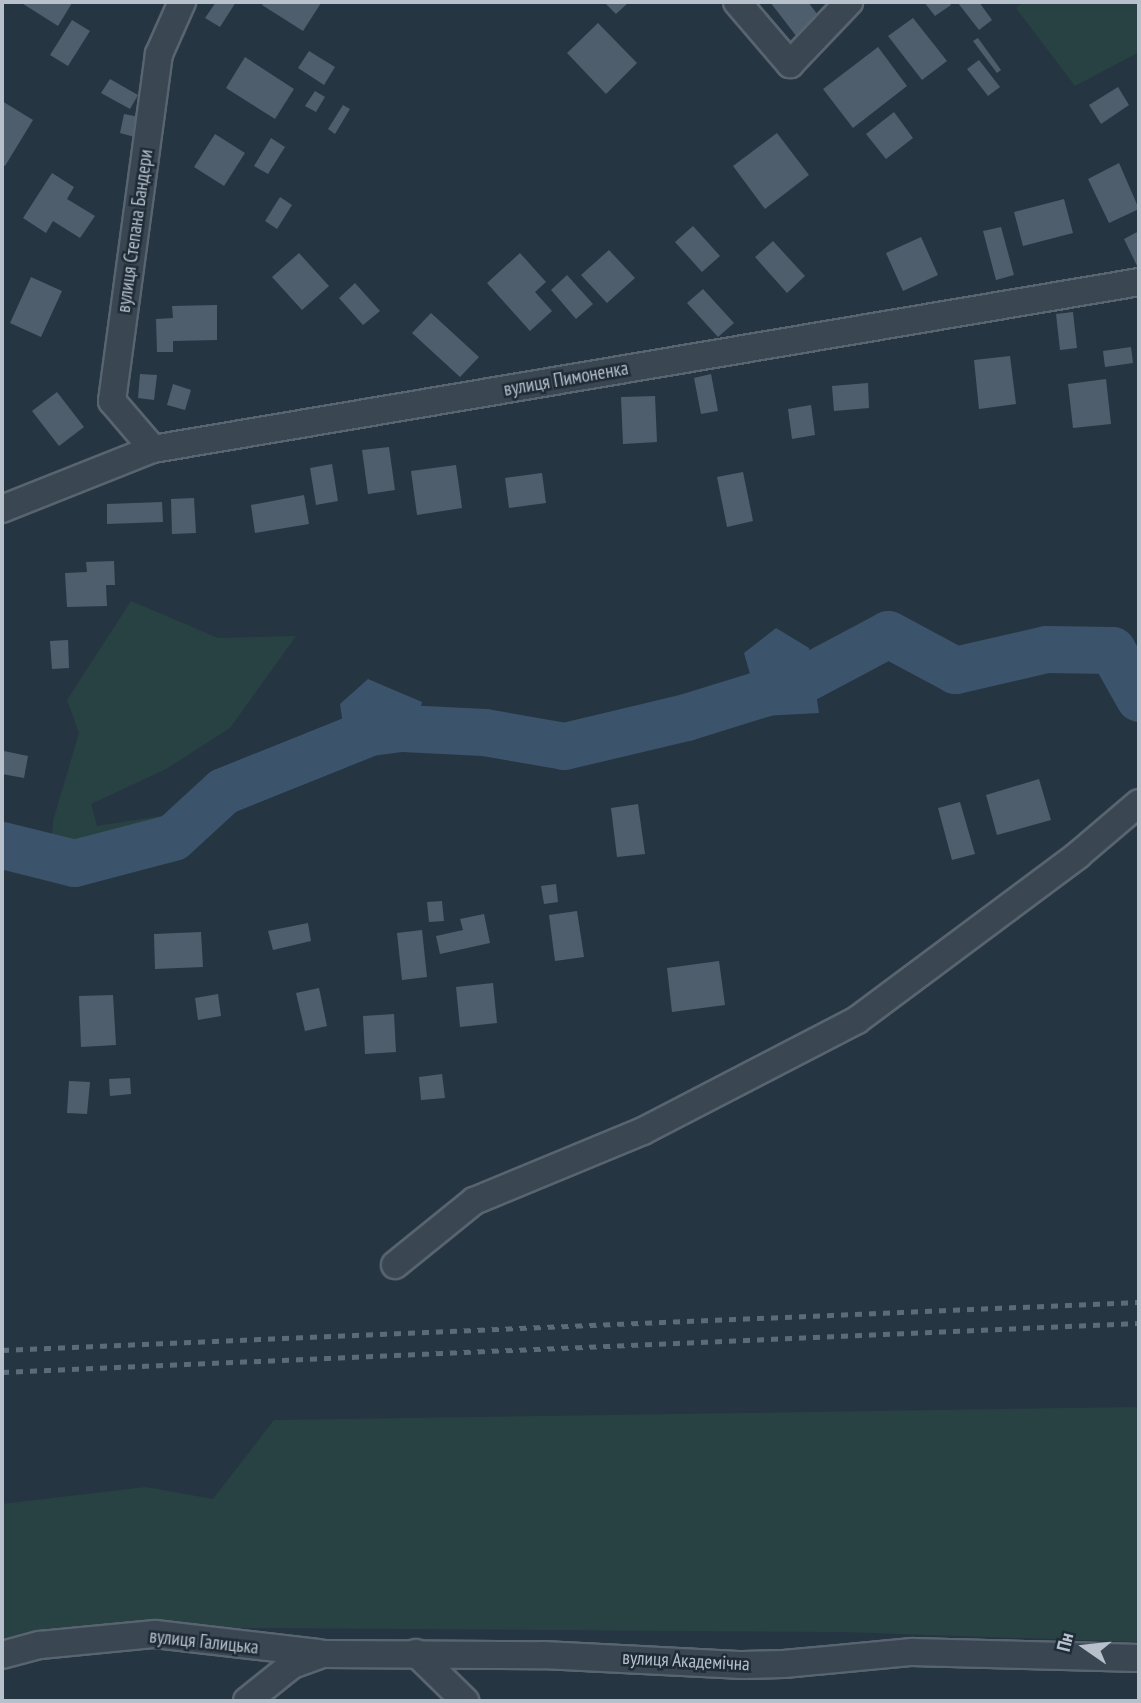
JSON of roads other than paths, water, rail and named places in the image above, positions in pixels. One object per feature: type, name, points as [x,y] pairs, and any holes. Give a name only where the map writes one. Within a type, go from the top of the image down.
[{"type":"street","name":"вулиця Степана Бандери","points":[[153,449],[112,401],[159,54],[181,2]]},
{"type":"street","points":[[737,2],[790,64],[849,2]]},
{"type":"street","name":"вулиця Пимоненка","points":[[2,509],[153,449],[1139,282]]},
{"type":"street","points":[[394,1265],[474,1201],[643,1131],[857,1020],[1078,855],[1139,803]]},
{"type":"street","name":"вулиця Галицька","points":[[2,1655],[40,1645],[155,1634],[323,1654]]},
{"type":"street","name":"вулиця Академічна","points":[[247,1701],[292,1665],[323,1654],[543,1655],[743,1665],[784,1664],[912,1652],[1139,1658]]},
{"type":"street","points":[[416,1653],[465,1701]]},
{"type":"water","points":[[776,628],[809,648],[819,713],[762,716],[744,653]]},
{"type":"water","points":[[368,679],[422,702],[410,751],[348,759],[340,704]]},
{"type":"waterway","points":[[2,845],[74,863],[173,837],[223,791],[382,727],[484,732],[564,746],[686,717],[796,683],[888,634],[955,670],[1046,649],[1112,650],[1139,698]]},
{"type":"railway","points":[[2,1350],[1139,1302]]},
{"type":"railway","points":[[2,1372],[1139,1323]]}]
